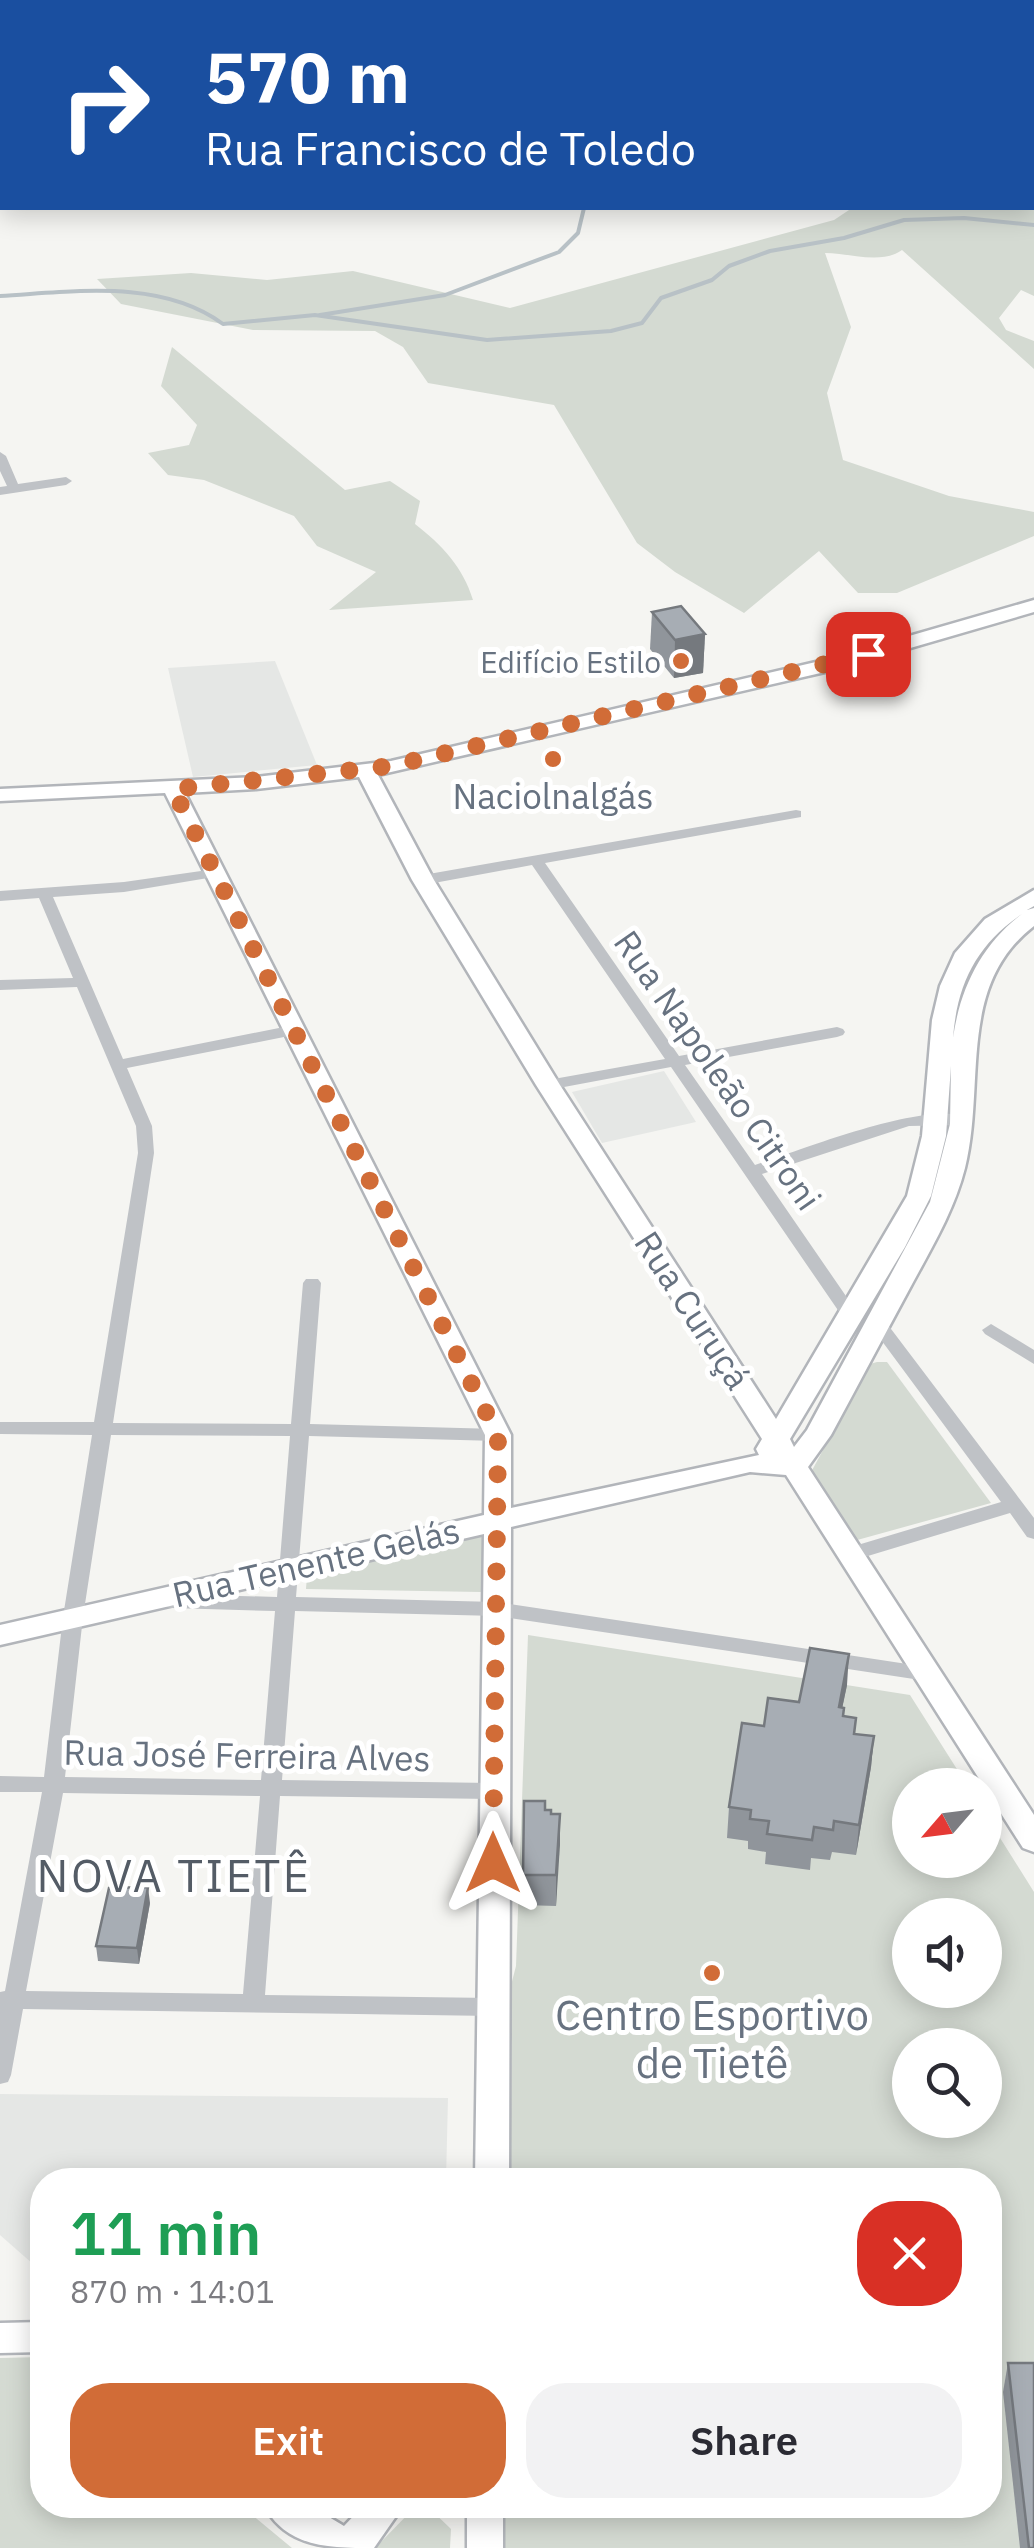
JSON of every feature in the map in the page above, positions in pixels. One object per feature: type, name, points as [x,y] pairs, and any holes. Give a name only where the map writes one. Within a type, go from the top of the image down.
[{"type":"street","points":[[0,456],[7,490],[66,481]]},
{"type":"street","points":[[0,795],[173,789],[366,770],[462,752],[838,663],[1034,606]]},
{"type":"street","name":"Rua Curuçá","points":[[366,770],[382,808],[423,880],[548,1085],[776,1439],[800,1460],[848,1555],[1034,1840]]},
{"type":"street","points":[[173,789],[498,1436],[492,1791],[492,2168]]},
{"type":"street","points":[[423,880],[796,814]]},
{"type":"street","name":"Rua Napoleão Citroni","points":[[536,860],[850,1315]]},
{"type":"street","points":[[0,896],[46,895],[215,873]]},
{"type":"street","points":[[0,2075],[6,2000],[54,1783],[73,1617],[146,1154],[144,1126],[46,895]]},
{"type":"street","points":[[800,1460],[879,1325],[950,1185],[950,1119],[941,1036],[948,987],[985,930],[1007,910],[1034,896]]},
{"type":"street","points":[[950,1119],[975,988],[992,955],[1034,915]]},
{"type":"street","points":[[0,985],[82,982]]},
{"type":"street","points":[[119,1065],[294,1030]]},
{"type":"street","points":[[548,1085],[837,1032]]},
{"type":"street","points":[[752,1172],[908,1122],[950,1119]]},
{"type":"street","name":"Rua Tenente Gelás","points":[[750,1463],[776,1439],[850,1315],[925,1180],[950,1119]]},
{"type":"street","points":[[253,2004],[312,1284]]},
{"type":"street","points":[[879,1325],[1034,1532]]},
{"type":"street","points":[[991,1330],[1034,1358]]},
{"type":"street","points":[[0,1428],[498,1436]]},
{"type":"street","name":"Rua Tenente Gelás","points":[[0,1635],[750,1463],[800,1460]]},
{"type":"street","points":[[848,1555],[1014,1505]]},
{"type":"street","points":[[150,1600],[497,1608],[928,1674]]},
{"type":"street","name":"Rua José Ferreira Alves","points":[[0,1784],[492,1791]]},
{"type":"street","points":[[6,2000],[493,2007]]},
{"type":"street","points":[[0,2338],[30,2337]]},
{"type":"street","points":[[298,2518],[324,2540],[342,2545],[353,2543],[375,2518]]},
{"type":"street","points":[[485,2518],[485,2548]]},
{"type":"shaded area","points":[[849,210],[1034,210],[1034,296],[1021,290],[999,318],[1006,330],[1034,341],[1034,369],[902,250],[875,258],[825,253],[851,327],[827,393],[843,460],[949,496],[1034,512],[1034,536],[897,593],[858,593],[819,551],[744,613],[675,572],[637,543],[554,405],[428,383],[403,347],[375,331],[253,330],[121,304],[97,279],[191,273],[267,280],[353,271],[510,308],[834,220]]},
{"type":"shaded area","points":[[172,347],[345,490],[390,481],[420,501],[415,524],[450,558],[464,577],[473,600],[329,610],[376,572],[317,546],[294,516],[204,480],[168,475],[148,453],[189,445],[197,425],[161,386]]},
{"type":"shaded area","points":[[275,661],[317,765],[193,777],[168,668]]},
{"type":"shaded area","points":[[664,1071],[696,1122],[602,1143],[572,1092]]},
{"type":"shaded area","points":[[887,1362],[991,1503],[850,1542],[810,1474],[870,1364]]},
{"type":"shaded area","points":[[483,1534],[481,1592],[306,1589],[307,1575]]},
{"type":"shaded area","name":"Centro Esportivo de Tietê","points":[[528,1635],[910,1695],[956,1768],[892,1768],[892,1878],[1002,1878],[1002,1841],[1034,1892],[1034,2548],[502,2548],[503,2518],[1002,2518],[1002,2168],[510,2168],[512,2044],[507,2001],[516,1966]]},
{"type":"shaded area","points":[[0,2094],[448,2098],[446,2168],[30,2168],[30,2261],[0,2235]]},
{"type":"shaded area","points":[[30,2357],[30,2518],[256,2518],[292,2548],[0,2548],[0,2358]]},
{"type":"shaded area","points":[[404,2518],[440,2518],[451,2529],[450,2548],[375,2548]]},
{"type":"building","points":[[681,606],[705,634],[675,640],[652,612]]},
{"type":"building","points":[[810,1648],[849,1654],[839,1707],[844,1708],[843,1716],[856,1718],[854,1734],[874,1736],[859,1825],[834,1821],[833,1830],[814,1827],[812,1840],[767,1834],[769,1821],[750,1819],[751,1810],[729,1807],[742,1723],[764,1726],[768,1698],[799,1702]]},
{"type":"building","points":[[524,1801],[545,1801],[545,1810],[560,1814],[556,1875],[523,1875]]},
{"type":"building","points":[[148,1887],[137,1948],[96,1946],[109,1888]]},
{"type":"building","points":[[1008,2363],[1034,2363],[1034,2548],[1029,2548]]},
{"type":"waterway","points":[[320,315],[445,295],[559,252],[578,233],[584,210]]},
{"type":"waterway","points":[[0,296],[115,291],[172,300],[223,324],[315,315],[487,340],[611,331],[642,323],[661,298],[712,280],[729,266],[770,251],[844,238],[904,220],[964,218],[1034,225]]},
{"type":"place","name":"Edifício Estilo","points":[[681,661]]},
{"type":"place","name":"Naciolnalgás","points":[[553,759]]},
{"type":"place","name":"Centro Esportivo de Tietê","points":[[712,1973]]},
{"type":"district","name":"NOVA TIETÊ","points":[[174,1875]]},
{"type":"route","points":[[493,1863],[498,1436],[173,789],[391,766],[868,654]]}]
